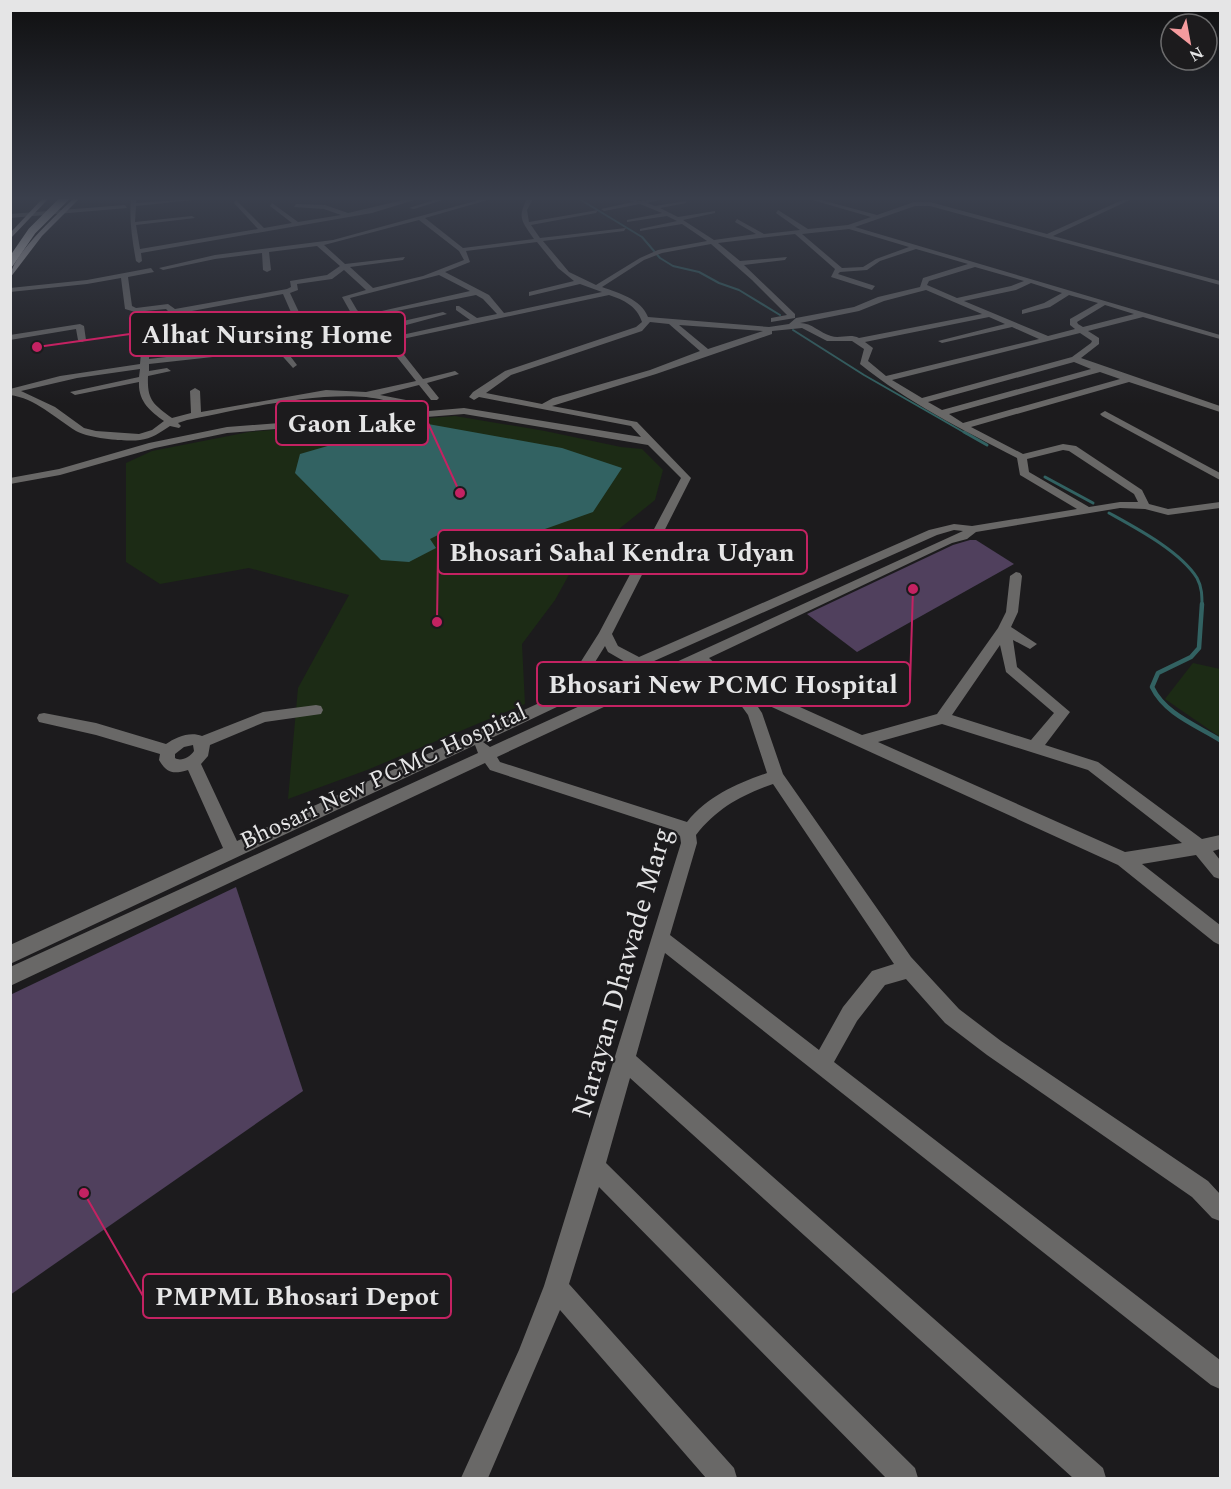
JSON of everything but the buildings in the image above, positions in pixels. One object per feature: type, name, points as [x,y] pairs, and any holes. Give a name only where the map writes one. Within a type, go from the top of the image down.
[{"type":"street","points":[[10,290],[124,275],[149,268],[174,266]]},
{"type":"street","points":[[290,290],[296,282],[329,277],[344,266]]},
{"type":"street","points":[[346,266],[371,290]]},
{"type":"street","points":[[365,334],[369,326],[354,311],[346,297],[441,273],[456,266]]},
{"type":"street","points":[[464,411],[476,394],[508,373],[639,329],[646,323],[641,311],[612,292],[570,276],[562,266]]},
{"type":"street","points":[[598,287],[632,266]]},
{"type":"street","points":[[683,333],[702,330],[710,326],[792,316],[743,266]]},
{"type":"street","points":[[837,266],[840,270]]},
{"type":"street","points":[[869,266],[865,269],[840,270],[834,274],[872,288]]},
{"type":"street","points":[[968,266],[926,280],[923,284],[926,288],[954,301],[1047,339]]},
{"type":"street","points":[[985,266],[1221,337]]},
{"type":"street","points":[[1167,266],[1221,281]]},
{"type":"street","points":[[441,273],[486,297],[503,316]]},
{"type":"street","points":[[124,275],[128,307],[135,310],[168,306],[172,312]]},
{"type":"street","points":[[954,301],[1013,288],[1033,280]]},
{"type":"street","points":[[532,294],[581,282]]},
{"type":"street","points":[[194,436],[169,422],[145,399],[142,392],[146,342],[172,312],[327,285]]},
{"type":"street","points":[[452,288],[462,286]]},
{"type":"street","points":[[792,326],[799,320],[856,309],[881,299],[926,288]]},
{"type":"street","points":[[290,290],[301,326],[315,340]]},
{"type":"street","points":[[1025,312],[1047,305],[1070,291]]},
{"type":"street","points":[[376,314],[477,292]]},
{"type":"street","points":[[75,392],[188,356],[279,347],[341,335],[365,334],[388,340],[612,292]]},
{"type":"street","points":[[920,401],[1075,359],[1095,344],[1094,338],[1074,325],[1073,321],[1105,302]]},
{"type":"street","points":[[459,308],[477,322]]},
{"type":"street","points":[[921,319],[973,309]]},
{"type":"street","points":[[146,342],[190,337],[236,328],[238,325],[235,314]]},
{"type":"street","points":[[365,334],[377,329],[443,314]]},
{"type":"street","points":[[884,379],[1144,314]]},
{"type":"street","points":[[543,407],[555,400],[653,372],[781,328],[807,326],[830,339],[850,337],[860,340],[989,315]]},
{"type":"street","points":[[645,319],[710,326],[781,328]]},
{"type":"street","points":[[670,321],[705,351],[703,354]]},
{"type":"street","points":[[942,341],[1011,325]]},
{"type":"street","points":[[10,338],[80,326],[82,340]]},
{"type":"street","points":[[188,356],[190,337]]},
{"type":"street","points":[[388,340],[434,398]]},
{"type":"street","points":[[860,340],[868,348],[862,362],[884,379],[962,426],[1022,457],[1063,447],[1072,448],[1138,492],[1145,506]]},
{"type":"street","points":[[279,347],[293,365]]},
{"type":"street","points":[[1075,359],[1129,380],[1221,409]]},
{"type":"street","points":[[942,413],[1100,369]]},
{"type":"street","points":[[11,389],[60,378],[144,370],[167,371]]},
{"type":"street","points":[[366,395],[420,380],[455,374]]},
{"type":"street","points":[[962,426],[1129,380]]},
{"type":"street","points":[[11,389],[52,410],[81,430],[96,434],[140,436],[155,432],[169,422],[196,414],[312,409],[415,414],[464,411],[651,442]]},
{"type":"street","points":[[195,390],[196,414]]},
{"type":"street","points":[[10,481],[60,472],[147,446],[260,426],[312,409],[341,392],[403,402],[415,414]]},
{"type":"street","points":[[476,394],[634,424],[686,478],[605,634],[566,697]]},
{"type":"street","points":[[1105,414],[1221,477]]},
{"type":"street","points":[[140,436],[147,446]]},
{"type":"street","points":[[1022,457],[1024,473],[1087,510]]},
{"type":"street","name":"Bhosari New PCMC Hospital","points":[[10,955],[632,666],[933,532],[954,527],[972,529],[1120,505],[1145,506],[1168,512],[1221,505]]},
{"type":"street","name":"Bhosari New PCMC Hospital","points":[[10,976],[639,683],[948,541],[963,537],[972,529]]},
{"type":"street","points":[[942,717],[1004,629],[1012,612],[1016,576]]},
{"type":"street","points":[[1004,629],[1030,644]]},
{"type":"street","points":[[1004,629],[1011,669],[1062,712],[1034,747]]},
{"type":"street","points":[[605,634],[613,649],[632,666],[639,683]]},
{"type":"street","points":[[699,656],[740,693],[755,713],[776,776],[909,969],[952,1016],[994,1048],[1200,1189],[1221,1210]]},
{"type":"street","points":[[587,687],[601,702]]},
{"type":"street","points":[[740,693],[766,698],[1124,860],[1221,936]]},
{"type":"street","points":[[200,743],[262,717],[316,710]]},
{"type":"street","points":[[861,741],[942,717],[1094,766],[1200,847],[1221,872]]},
{"type":"street","points":[[44,718],[96,729],[168,750]]},
{"type":"street","points":[[475,738],[495,766],[679,825],[688,833]]},
{"type":"street","points":[[196,739],[200,743],[203,745],[202,753],[193,763],[173,767],[166,760],[168,750],[180,742],[196,739]]},
{"type":"street","points":[[193,763],[233,851]]},
{"type":"street","name":"Narayan Dhawade Marg","points":[[474,1479],[556,1288],[626,1061],[659,937],[688,843],[688,833],[702,813],[716,801],[776,776]]},
{"type":"street","points":[[1124,860],[1221,842]]},
{"type":"street","points":[[659,937],[1221,1376]]},
{"type":"street","points":[[822,1064],[850,1014],[879,978],[909,969]]},
{"type":"street","points":[[626,1061],[1093,1479]]},
{"type":"street","points":[[593,1166],[905,1479]]},
{"type":"street","points":[[556,1288],[724,1479]]},
{"type":"green space","points":[[455,416],[642,449],[663,470],[655,500],[619,529],[586,544],[555,600],[522,644],[525,704],[367,770],[288,799],[298,688],[349,595],[249,568],[160,584],[126,562],[126,463],[152,451],[249,432]]},
{"type":"green space","points":[[1193,663],[1220,669],[1220,737],[1165,699]]},
{"type":"water","points":[[428,424],[562,448],[622,468],[593,512],[514,540],[462,541],[440,534],[430,539],[436,548],[409,562],[381,560],[295,473],[300,454],[362,436]]},
{"type":"waterway","points":[[675,266],[699,272],[719,283],[739,290],[780,315]]},
{"type":"waterway","points":[[793,330],[864,375],[967,434]]},
{"type":"waterway","points":[[964,432],[987,445]]},
{"type":"waterway","points":[[1045,477],[1093,503]]},
{"type":"waterway","points":[[1109,513],[1157,541],[1180,559],[1197,578],[1202,604]]},
{"type":"waterway","points":[[1202,604],[1199,648],[1191,657],[1158,673],[1152,687],[1173,712],[1220,740]]},
{"type":"place","name":"Alhat Nursing Home","points":[[37,347]]},
{"type":"place","name":"Gaon Lake","points":[[460,493]]},
{"type":"place","name":"Bhosari New PCMC Hospital","points":[[913,589]]},
{"type":"place","name":"Bhosari Sahal Kendra Udyan","points":[[437,622]]},
{"type":"place","name":"PMPML Bhosari Depot","points":[[84,1193]]}]
